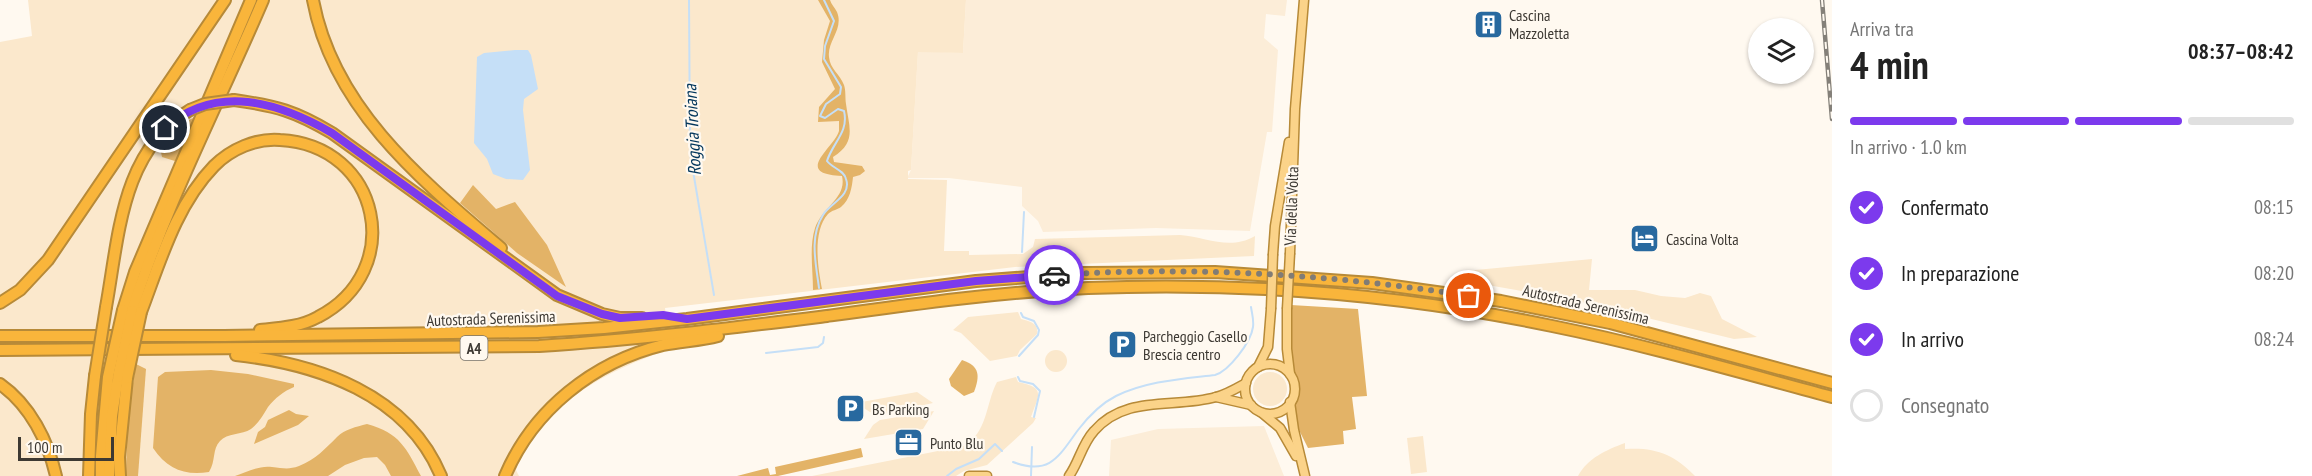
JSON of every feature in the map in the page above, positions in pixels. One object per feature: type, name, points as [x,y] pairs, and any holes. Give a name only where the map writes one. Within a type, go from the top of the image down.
[{"type":"highway","points":[[0,303],[20,290],[48,261],[225,0]]},
{"type":"highway","points":[[109,476],[112,416],[117,377],[132,311],[135,272],[251,0]]},
{"type":"highway","points":[[101,476],[101,446],[132,311],[144,275],[263,0]]},
{"type":"highway","points":[[313,0],[316,17],[332,63],[371,123],[414,171],[517,265]]},
{"type":"highway","points":[[89,476],[95,376],[123,213],[133,179],[155,138],[176,119],[205,104],[234,100],[272,105],[291,111],[332,133],[557,296],[602,314],[620,318],[663,315],[687,319]]},
{"type":"highway","points":[[132,311],[178,218],[191,195],[215,164],[244,146],[275,139],[304,142],[330,154],[352,174],[365,194],[370,207],[371,244],[360,277],[336,304],[317,318],[291,326],[224,336]]},
{"type":"highway","name":"Autostrada Serenissima","points":[[0,336],[538,332],[687,319],[988,280],[1084,273],[1149,272],[1295,276],[1372,283],[1501,301],[1610,323],[1832,382]]},
{"type":"highway","name":"Autostrada Serenissima","points":[[0,350],[539,346],[606,342],[978,296],[1086,288],[1215,287],[1370,297],[1550,325],[1656,350],[1832,398]]},
{"type":"highway","points":[[506,474],[528,432],[575,386],[640,352],[663,345],[714,337],[737,327]]},
{"type":"highway","points":[[209,350],[302,367],[374,397],[411,428],[429,453],[441,476]]},
{"type":"highway","points":[[117,377],[120,476]]},
{"type":"highway","points":[[0,384],[16,399],[40,431],[56,476]]},
{"type":"main road","name":"Via della Volta","points":[[1290,375],[1287,349],[1287,309],[1295,109],[1304,0]]},
{"type":"main road","name":"Via della Volta","points":[[1258,367],[1268,347],[1275,226],[1295,109]]},
{"type":"main road","points":[[1251,405],[1246,394],[1246,383],[1248,376],[1258,367],[1276,365],[1290,375],[1294,388],[1290,402],[1294,430],[1304,471]]},
{"type":"main road","points":[[1069,476],[1087,439],[1099,425],[1111,416],[1141,405],[1215,397],[1246,383]]},
{"type":"main road","points":[[1215,397],[1251,405],[1261,412],[1285,434],[1304,471]]},
{"type":"main road","points":[[1261,412],[1277,412],[1290,402]]},
{"type":"main road","points":[[969,476],[987,476]]},
{"type":"shaded area","points":[[28,0],[966,0],[963,53],[918,52],[911,170],[908,171],[908,179],[947,180],[944,251],[969,251],[969,255],[1023,254],[1033,247],[1035,239],[1180,235],[1227,243],[1255,236],[1254,256],[1015,267],[665,308],[670,349],[600,379],[560,408],[542,426],[528,446],[516,470],[519,476],[0,476],[0,42],[32,36]]},
{"type":"shaded area","points":[[818,0],[830,0],[839,18],[829,57],[831,65],[844,85],[850,127],[846,146],[833,157],[834,162],[862,166],[865,171],[853,177],[847,201],[828,214],[823,222],[818,240],[822,289],[813,290],[813,235],[819,220],[838,196],[843,184],[842,176],[820,171],[818,165],[836,138],[839,121],[818,122],[819,107],[835,89],[822,62],[824,40],[830,21]]},
{"type":"shaded area","points":[[966,0],[1287,0],[1285,16],[1266,14],[1264,38],[1278,50],[1272,132],[1267,132],[1250,231],[1156,228],[1043,232],[1038,221],[1022,206],[1022,187],[949,178],[907,178],[911,170],[918,51],[963,53]]},
{"type":"shaded area","points":[[197,116],[178,162],[162,157],[159,143],[181,124]]},
{"type":"shaded area","points":[[473,185],[496,209],[515,202],[547,245],[566,287],[517,253],[460,203]]},
{"type":"shaded area","points":[[1592,259],[1589,290],[1635,290],[1661,296],[1685,298],[1700,293],[1711,296],[1722,319],[1757,337],[1734,339],[1573,300],[1465,281],[1465,271]]},
{"type":"shaded area","points":[[1291,305],[1358,309],[1367,396],[1352,397],[1356,429],[1343,431],[1344,444],[1308,448],[1295,422],[1295,406],[1300,388],[1290,357]]},
{"type":"shaded area","points":[[1018,312],[1021,319],[1033,323],[1037,334],[1020,350],[1017,356],[990,361],[961,333],[953,330],[968,317]]},
{"type":"shaded area","points":[[1056,350],[1064,353],[1067,361],[1064,369],[1056,372],[1048,369],[1045,361],[1048,353]]},
{"type":"shaded area","points":[[962,360],[972,365],[978,376],[974,392],[964,396],[951,386],[949,379]]},
{"type":"shaded area","points":[[136,364],[146,369],[138,476],[126,476],[127,422]]},
{"type":"shaded area","points":[[211,370],[248,374],[294,384],[294,387],[274,401],[251,429],[220,441],[209,472],[184,472],[164,461],[153,448],[158,377],[165,372]]},
{"type":"shaded area","points":[[1270,372],[1282,377],[1287,389],[1282,401],[1270,406],[1258,401],[1253,389],[1258,377]]},
{"type":"shaded area","points":[[1016,377],[1018,382],[1037,390],[1038,397],[1031,417],[1036,418],[987,465],[964,471],[956,476],[812,476],[963,446],[977,434],[982,426],[997,382]]},
{"type":"shaded area","points":[[917,392],[933,403],[879,415],[856,403]]},
{"type":"shaded area","points":[[289,410],[296,414],[309,416],[298,425],[254,444],[258,432],[265,427],[268,420]]},
{"type":"shaded area","points":[[934,411],[923,429],[864,439],[873,425],[880,420]]},
{"type":"shaded area","points":[[367,424],[395,437],[411,457],[421,476],[391,476],[377,457],[364,458],[345,465],[328,476],[235,476],[263,467],[299,466],[315,457],[344,432]]},
{"type":"shaded area","points":[[1264,426],[1284,476],[1109,476],[1111,440],[1158,429]]},
{"type":"shaded area","points":[[1423,436],[1427,472],[1411,474],[1407,438]]},
{"type":"shaded area","points":[[1625,443],[1625,449],[1646,449],[1672,457],[1695,476],[1578,476],[1592,459]]},
{"type":"shaded area","points":[[861,448],[863,457],[778,476],[737,476],[768,468],[770,475],[776,474],[775,467]]},
{"type":"water","points":[[528,50],[531,55],[538,89],[524,99],[523,110],[530,170],[523,180],[506,179],[493,174],[487,159],[474,143],[477,57],[484,53]]},
{"type":"waterway","name":"Roggia Troiana","points":[[689,0],[690,153],[714,295]]},
{"type":"waterway","points":[[819,288],[815,260],[816,232],[823,215],[843,195],[847,185],[843,173],[827,161],[842,131],[844,111],[838,109],[825,118],[820,116],[826,104],[840,94],[841,87],[824,59],[825,46],[834,21],[824,0]]},
{"type":"waterway","points":[[1022,252],[1024,212]]},
{"type":"waterway","points":[[1013,462],[1036,467],[1052,461],[1091,415],[1116,396],[1152,384],[1215,375],[1221,372],[1233,362],[1248,340],[1253,324],[1251,307]]},
{"type":"waterway","points":[[1019,356],[1038,335],[1039,330],[1034,321],[1023,317],[1021,313]]},
{"type":"waterway","points":[[766,353],[818,347],[823,343],[824,337]]},
{"type":"waterway","points":[[1018,377],[1020,381],[1033,384],[1040,391],[1034,417]]},
{"type":"waterway","points":[[947,476],[956,469],[979,459],[995,444],[1002,451]]},
{"type":"waterway","points":[[1031,476],[1032,447]]},
{"type":"railway","points":[[1822,0],[1832,119]]},
{"type":"way so far","points":[[1054,275],[1215,272],[1295,276],[1372,283],[1469,296]]},
{"type":"place","name":"Cascina Mazzoletta","points":[[1488,24]]},
{"type":"place","name":"Cascina Volta","points":[[1645,239]]},
{"type":"place","name":"Parcheggio Casello Brescia centro","points":[[1122,345]]},
{"type":"place","name":"Bs Parking","points":[[851,409]]},
{"type":"place","name":"Punto Blu","points":[[909,443]]},
{"type":"route","points":[[165,128],[190,110],[205,104],[234,100],[272,105],[291,111],[332,133],[557,296],[587,309],[620,318],[663,315],[687,319],[976,281],[1054,275]]}]
